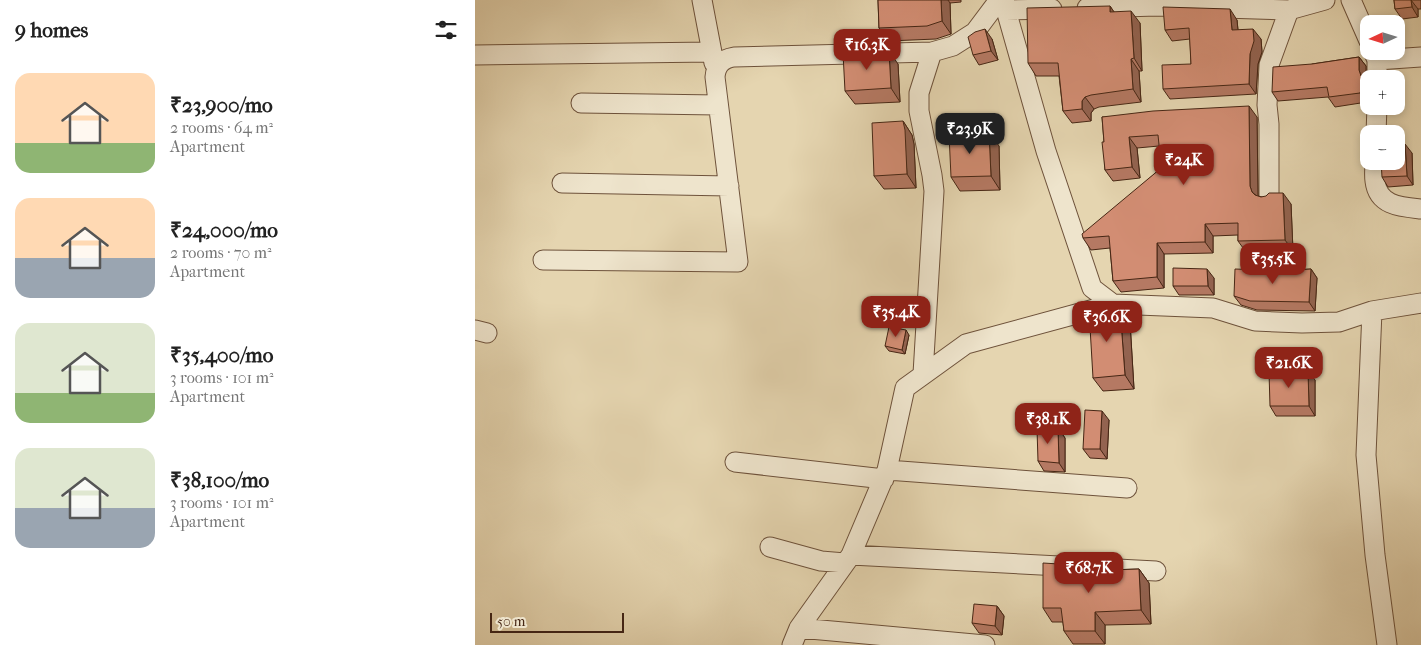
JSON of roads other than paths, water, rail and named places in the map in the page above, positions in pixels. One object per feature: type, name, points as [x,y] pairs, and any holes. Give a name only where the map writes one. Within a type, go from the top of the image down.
[{"type":"street","points":[[543,260],[737,262],[714,61],[702,0]]},
{"type":"street","points":[[475,55],[714,61],[719,63],[734,57],[932,52],[953,46],[975,32],[1003,3],[1142,3],[1289,10],[1325,0]]},
{"type":"street","points":[[1351,0],[1360,20]]},
{"type":"street","points":[[1003,3],[1045,151],[1093,288],[1113,304]]},
{"type":"street","points":[[1269,197],[1269,124],[1267,104],[1269,64],[1289,10]]},
{"type":"street","points":[[923,374],[934,191],[919,111],[919,93],[932,52]]},
{"type":"street","points":[[1376,63],[1421,57]]},
{"type":"street","points":[[581,103],[718,105]]},
{"type":"street","points":[[1247,106],[1267,104]]},
{"type":"street","points":[[1375,170],[1375,182],[1381,197],[1395,206],[1421,209]]},
{"type":"street","points":[[562,183],[729,186]]},
{"type":"street","points":[[795,637],[848,559],[885,474],[905,388],[966,344],[1113,304],[1213,308],[1255,321],[1302,323],[1339,322],[1372,311],[1420,308]]},
{"type":"street","points":[[1372,311],[1366,456],[1375,555],[1387,645]]},
{"type":"street","points":[[735,462],[885,474],[1127,488]]},
{"type":"street","points":[[770,548],[821,561],[848,559],[1156,571]]},
{"type":"street","points":[[795,637],[985,645]]}]
